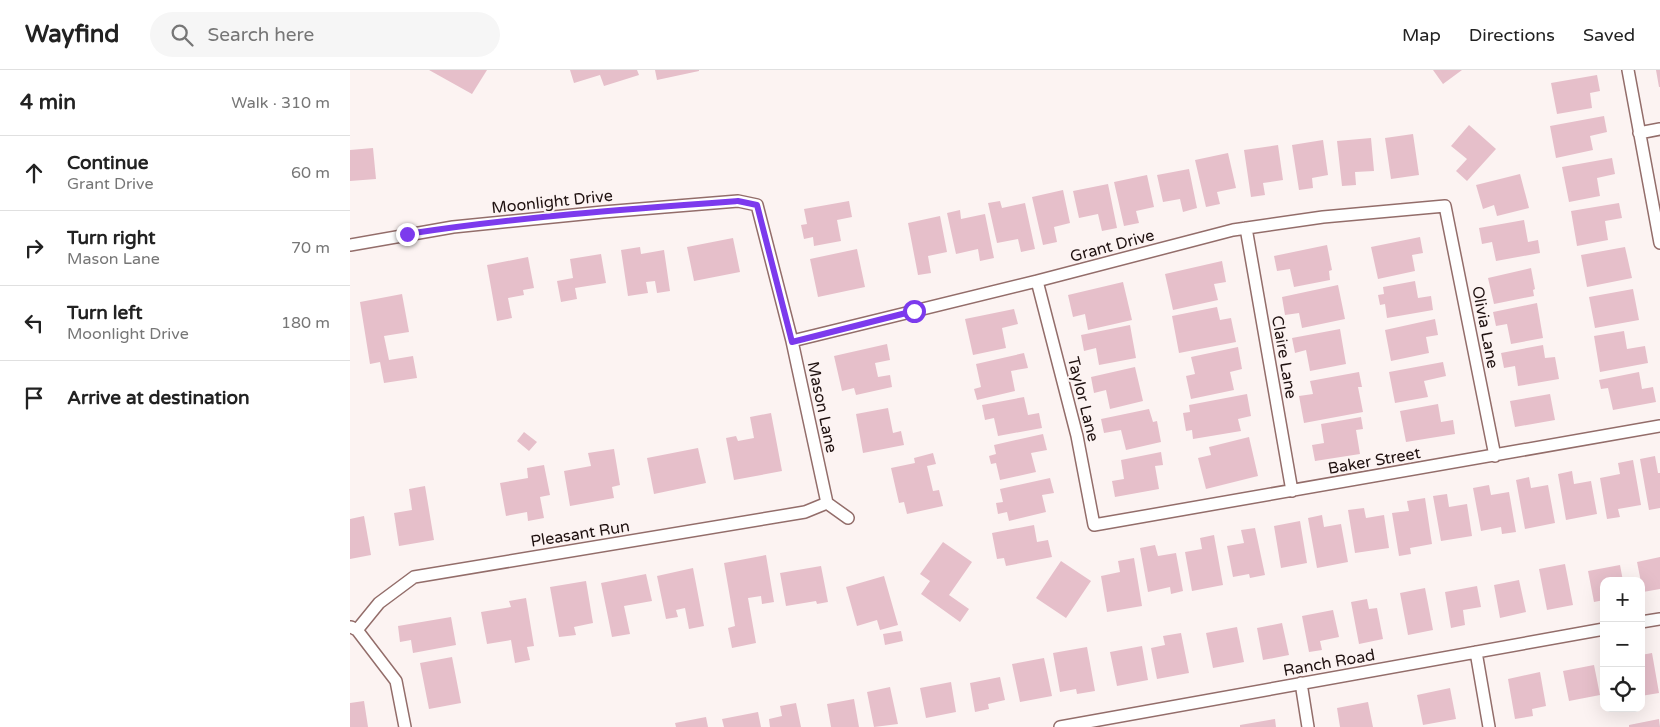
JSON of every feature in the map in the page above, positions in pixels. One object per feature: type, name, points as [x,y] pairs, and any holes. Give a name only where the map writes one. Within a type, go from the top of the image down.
[{"type":"street","points":[[1628,70],[1660,243]]},
{"type":"street","points":[[1639,133],[1660,129]]},
{"type":"street","name":"Moonlight Drive","points":[[350,245],[453,227],[594,213],[738,201],[757,205]]},
{"type":"street","name":"Mason Lane","points":[[757,205],[792,342],[827,503]]},
{"type":"street","name":"Grant Drive","points":[[792,342],[1233,230],[1323,217],[1445,206]]},
{"type":"street","name":"Olivia Lane","points":[[1445,206],[1495,456]]},
{"type":"street","name":"Claire Lane","points":[[1246,228],[1292,491]]},
{"type":"street","name":"Taylor Lane","points":[[1037,281],[1078,436],[1094,525]]},
{"type":"street","name":"Baker Street","points":[[1094,525],[1660,426]]},
{"type":"street","points":[[827,503],[848,518]]},
{"type":"street","name":"Pleasant Run","points":[[354,628],[379,603],[414,577],[805,512],[827,503]]},
{"type":"street","points":[[1645,621],[1660,618]]},
{"type":"street","points":[[354,628],[396,681],[405,727]]},
{"type":"street","name":"Ranch Road","points":[[1060,727],[1600,630]]},
{"type":"street","points":[[1476,652],[1489,727]]},
{"type":"street","points":[[1301,683],[1308,727]]},
{"type":"street","points":[[1130,714],[1132,727]]},
{"type":"building","points":[[429,70],[487,70],[472,94]]},
{"type":"building","points":[[570,70],[637,70],[639,75],[604,86],[600,75],[574,83]]},
{"type":"building","points":[[655,70],[699,70],[699,71],[657,80]]},
{"type":"building","points":[[1433,70],[1462,70],[1443,84]]},
{"type":"building","points":[[1656,70],[1660,70],[1660,87],[1659,87]]},
{"type":"building","points":[[1597,75],[1600,91],[1590,93],[1592,108],[1557,114],[1551,83]]},
{"type":"building","points":[[1604,116],[1607,132],[1590,136],[1593,150],[1556,158],[1550,126]]},
{"type":"building","points":[[1469,125],[1496,149],[1467,181],[1456,171],[1467,159],[1451,146]]},
{"type":"building","points":[[1413,134],[1419,175],[1391,179],[1385,138]]},
{"type":"building","points":[[1371,138],[1374,171],[1355,172],[1356,185],[1342,186],[1337,141]]},
{"type":"building","points":[[1323,140],[1328,175],[1312,178],[1313,188],[1299,190],[1292,145]]},
{"type":"building","points":[[1278,145],[1283,180],[1263,183],[1265,195],[1251,197],[1244,150]]},
{"type":"building","points":[[373,148],[376,179],[350,181],[350,150]]},
{"type":"building","points":[[1228,153],[1236,188],[1217,192],[1220,204],[1206,207],[1195,160]]},
{"type":"building","points":[[1612,158],[1615,174],[1597,178],[1600,196],[1569,202],[1562,167]]},
{"type":"building","points":[[1189,169],[1197,208],[1183,212],[1180,199],[1163,202],[1157,175]]},
{"type":"building","points":[[1520,174],[1529,208],[1497,216],[1494,205],[1483,209],[1476,185]]},
{"type":"building","points":[[1147,175],[1154,207],[1136,211],[1139,223],[1124,226],[1114,182]]},
{"type":"building","points":[[1108,184],[1117,228],[1102,231],[1098,214],[1079,218],[1073,191]]},
{"type":"building","points":[[1063,190],[1070,223],[1054,227],[1057,242],[1043,245],[1032,197]]},
{"type":"building","points":[[849,201],[852,217],[837,220],[841,241],[814,246],[813,237],[804,239],[801,225],[807,224],[804,209]]},
{"type":"building","points":[[1000,201],[1002,208],[1025,203],[1035,249],[1021,252],[1018,239],[997,243],[988,203]]},
{"type":"building","points":[[1619,203],[1622,218],[1605,221],[1608,240],[1577,246],[1571,211]]},
{"type":"building","points":[[960,210],[961,219],[985,214],[994,258],[980,261],[978,249],[956,254],[947,213]]},
{"type":"building","points":[[940,216],[947,252],[928,256],[931,273],[918,275],[908,223]]},
{"type":"building","points":[[1524,220],[1528,242],[1538,240],[1540,253],[1496,261],[1492,242],[1482,244],[1479,228]]},
{"type":"building","points":[[1420,237],[1423,253],[1412,255],[1415,271],[1378,279],[1371,247]]},
{"type":"building","points":[[733,238],[740,272],[694,281],[687,247]]},
{"type":"building","points":[[1327,245],[1332,270],[1329,271],[1330,280],[1294,287],[1290,269],[1277,271],[1274,256]]},
{"type":"building","points":[[640,247],[641,254],[664,250],[670,291],[657,293],[655,281],[646,282],[648,293],[628,296],[621,250]]},
{"type":"building","points":[[1625,247],[1632,278],[1587,287],[1581,255]]},
{"type":"building","points":[[857,249],[865,287],[818,297],[810,259]]},
{"type":"building","points":[[601,254],[606,283],[575,288],[577,299],[561,302],[557,281],[573,278],[570,259]]},
{"type":"building","points":[[528,257],[534,288],[523,290],[524,295],[508,298],[512,318],[497,321],[487,265]]},
{"type":"building","points":[[1222,261],[1226,282],[1214,284],[1218,300],[1173,310],[1165,274]]},
{"type":"building","points":[[1531,268],[1535,289],[1533,290],[1534,296],[1494,304],[1488,278]]},
{"type":"building","points":[[1415,281],[1418,298],[1431,296],[1433,310],[1387,318],[1385,304],[1380,305],[1378,295],[1384,294],[1383,287]]},
{"type":"building","points":[[1123,282],[1132,320],[1088,330],[1085,314],[1073,317],[1068,295]]},
{"type":"building","points":[[1338,285],[1345,319],[1302,328],[1299,313],[1285,315],[1282,297]]},
{"type":"building","points":[[1633,289],[1639,320],[1595,328],[1589,297]]},
{"type":"building","points":[[402,294],[409,332],[384,336],[389,360],[413,356],[417,378],[384,383],[380,362],[370,364],[360,302]]},
{"type":"building","points":[[1537,303],[1543,338],[1511,344],[1507,324],[1496,326],[1493,312]]},
{"type":"building","points":[[1217,307],[1220,320],[1231,318],[1236,342],[1179,353],[1172,316]]},
{"type":"building","points":[[1014,309],[1018,324],[1002,328],[1006,348],[973,355],[965,319]]},
{"type":"building","points":[[1435,319],[1438,335],[1426,337],[1429,353],[1391,361],[1385,330]]},
{"type":"building","points":[[1130,325],[1136,358],[1099,365],[1096,348],[1084,351],[1081,335]]},
{"type":"building","points":[[1340,329],[1346,364],[1310,371],[1306,350],[1295,353],[1292,338]]},
{"type":"building","points":[[1624,331],[1627,349],[1645,346],[1648,363],[1600,372],[1594,336]]},
{"type":"building","points":[[887,344],[890,360],[875,363],[878,377],[890,375],[892,387],[856,395],[854,388],[842,391],[834,356]]},
{"type":"building","points":[[1543,345],[1545,358],[1555,357],[1559,379],[1518,386],[1515,366],[1504,368],[1501,353]]},
{"type":"building","points":[[1238,347],[1242,369],[1230,372],[1234,390],[1191,399],[1186,376],[1195,374],[1191,357]]},
{"type":"building","points":[[1024,353],[1028,368],[1011,371],[1015,391],[977,400],[974,389],[981,387],[976,364]]},
{"type":"building","points":[[1443,362],[1446,376],[1424,381],[1428,397],[1395,403],[1389,372]]},
{"type":"building","points":[[1135,367],[1143,401],[1110,409],[1106,390],[1094,393],[1091,377]]},
{"type":"building","points":[[1359,372],[1362,387],[1358,387],[1363,412],[1304,423],[1299,396],[1313,394],[1310,381]]},
{"type":"building","points":[[1639,372],[1642,389],[1653,387],[1656,402],[1613,410],[1608,388],[1601,389],[1599,380]]},
{"type":"building","points":[[1247,394],[1251,416],[1238,419],[1241,431],[1193,439],[1192,430],[1186,431],[1183,413],[1190,412],[1189,405]]},
{"type":"building","points":[[1550,394],[1555,420],[1515,427],[1510,401]]},
{"type":"building","points":[[1024,397],[1028,415],[1039,413],[1042,428],[998,436],[994,418],[985,420],[982,405]]},
{"type":"building","points":[[1438,404],[1441,422],[1453,420],[1455,434],[1406,442],[1400,411]]},
{"type":"building","points":[[888,408],[893,433],[901,431],[904,445],[863,453],[856,414]]},
{"type":"building","points":[[1149,409],[1153,422],[1157,421],[1161,442],[1126,450],[1121,430],[1104,433],[1101,419]]},
{"type":"building","points":[[771,413],[782,471],[734,480],[726,438],[736,436],[738,441],[754,438],[750,417]]},
{"type":"building","points":[[1361,417],[1363,429],[1356,430],[1360,454],[1315,461],[1312,445],[1324,443],[1321,424]]},
{"type":"building","points":[[524,432],[537,442],[529,451],[517,441]]},
{"type":"building","points":[[1043,434],[1047,450],[1031,453],[1036,472],[1000,480],[996,463],[991,464],[989,456],[996,454],[994,445]]},
{"type":"building","points":[[1249,437],[1258,476],[1206,489],[1198,458],[1211,455],[1209,447]]},
{"type":"building","points":[[698,448],[706,483],[654,494],[647,458]]},
{"type":"building","points":[[614,449],[620,485],[612,487],[614,498],[570,506],[564,471],[591,466],[588,453]]},
{"type":"building","points":[[1161,452],[1163,465],[1155,466],[1159,489],[1115,497],[1112,481],[1124,479],[1121,460]]},
{"type":"building","points":[[933,453],[936,464],[927,466],[933,491],[939,490],[943,506],[907,514],[904,502],[899,503],[891,468],[915,463],[914,458]]},
{"type":"building","points":[[1655,456],[1658,473],[1660,473],[1660,508],[1649,510],[1640,459]]},
{"type":"building","points":[[1633,460],[1641,505],[1618,509],[1620,517],[1607,519],[1600,478],[1620,474],[1618,463]]},
{"type":"building","points":[[544,465],[550,495],[540,497],[544,518],[528,521],[527,512],[506,516],[500,483],[528,478],[527,468]]},
{"type":"building","points":[[1572,471],[1574,484],[1591,481],[1597,514],[1566,520],[1558,474]]},
{"type":"building","points":[[1529,477],[1531,488],[1548,485],[1555,523],[1525,529],[1516,480]]},
{"type":"building","points":[[1050,478],[1054,493],[1042,495],[1046,512],[1009,521],[1007,512],[998,514],[996,503],[1003,502],[1000,489]]},
{"type":"building","points":[[1489,485],[1491,495],[1509,492],[1516,532],[1502,534],[1501,527],[1481,531],[1473,488]]},
{"type":"building","points":[[425,486],[434,540],[399,546],[394,513],[412,510],[409,489]]},
{"type":"building","points":[[1447,494],[1449,507],[1467,504],[1472,536],[1441,541],[1433,496]]},
{"type":"building","points":[[1425,498],[1432,544],[1410,548],[1411,554],[1399,556],[1392,513],[1409,511],[1407,501]]},
{"type":"building","points":[[1364,508],[1366,518],[1384,515],[1389,548],[1355,553],[1348,510]]},
{"type":"building","points":[[1322,515],[1324,527],[1341,524],[1348,562],[1317,568],[1308,518]]},
{"type":"building","points":[[364,516],[371,555],[350,559],[350,519]]},
{"type":"building","points":[[1300,521],[1307,563],[1281,568],[1274,526]]},
{"type":"building","points":[[1034,525],[1037,542],[1048,540],[1052,557],[1006,566],[1004,558],[997,559],[992,533]]},
{"type":"building","points":[[1255,528],[1265,575],[1250,578],[1249,574],[1233,577],[1227,546],[1244,543],[1241,530]]},
{"type":"building","points":[[1214,535],[1223,585],[1192,591],[1185,552],[1202,549],[1200,538]]},
{"type":"building","points":[[943,542],[972,562],[949,595],[969,609],[960,622],[921,594],[930,581],[920,574]]},
{"type":"building","points":[[1155,545],[1158,556],[1176,553],[1183,591],[1171,594],[1170,587],[1148,592],[1140,548]]},
{"type":"building","points":[[766,555],[774,602],[762,604],[761,596],[748,598],[756,643],[732,648],[728,628],[735,626],[724,563]]},
{"type":"building","points":[[1660,557],[1660,589],[1645,592],[1645,577],[1640,577],[1637,562]]},
{"type":"building","points":[[1134,558],[1142,606],[1107,612],[1101,576],[1120,572],[1118,561]]},
{"type":"building","points":[[1061,561],[1091,581],[1066,618],[1036,598]]},
{"type":"building","points":[[1565,564],[1573,605],[1547,610],[1539,569]]},
{"type":"building","points":[[1620,565],[1622,577],[1600,577],[1600,601],[1594,602],[1588,571]]},
{"type":"building","points":[[821,566],[828,602],[817,604],[816,601],[786,606],[780,573]]},
{"type":"building","points":[[693,568],[704,626],[689,629],[685,608],[676,610],[678,617],[666,619],[657,576]]},
{"type":"building","points":[[646,574],[652,601],[624,606],[630,634],[612,637],[601,583]]},
{"type":"building","points":[[884,576],[898,625],[880,630],[877,620],[857,626],[846,587]]},
{"type":"building","points":[[1519,580],[1526,612],[1500,618],[1494,585]]},
{"type":"building","points":[[586,581],[593,623],[574,627],[576,635],[559,637],[550,587]]},
{"type":"building","points":[[1477,586],[1481,607],[1463,610],[1465,625],[1451,628],[1445,592]]},
{"type":"building","points":[[1425,588],[1433,630],[1408,635],[1400,593]]},
{"type":"building","points":[[526,598],[534,646],[527,647],[530,660],[515,663],[511,640],[487,644],[481,612],[511,607],[509,601]]},
{"type":"building","points":[[1367,599],[1369,609],[1377,608],[1383,639],[1359,644],[1351,602]]},
{"type":"building","points":[[1333,610],[1339,637],[1320,641],[1322,650],[1309,652],[1302,616]]},
{"type":"building","points":[[451,617],[456,645],[413,653],[411,640],[400,642],[398,626]]},
{"type":"building","points":[[1282,623],[1289,655],[1263,660],[1257,628]]},
{"type":"building","points":[[1237,627],[1244,662],[1213,668],[1206,633]]},
{"type":"building","points":[[901,631],[903,641],[885,645],[883,634]]},
{"type":"building","points":[[1181,633],[1189,673],[1157,679],[1151,648],[1165,645],[1163,636]]},
{"type":"building","points":[[1142,646],[1148,680],[1117,686],[1110,652]]},
{"type":"building","points":[[1087,647],[1095,691],[1077,694],[1076,689],[1060,692],[1053,653]]},
{"type":"building","points":[[1652,653],[1659,693],[1645,695],[1645,654]]},
{"type":"building","points":[[452,657],[461,703],[429,709],[420,663]]},
{"type":"building","points":[[1044,658],[1052,696],[1020,702],[1012,664]]},
{"type":"building","points":[[1594,665],[1600,695],[1569,701],[1563,671]]},
{"type":"building","points":[[1540,672],[1546,706],[1532,709],[1533,716],[1515,719],[1508,679]]},
{"type":"building","points":[[1000,677],[1005,700],[988,704],[989,709],[975,712],[970,683]]},
{"type":"building","points":[[951,682],[956,712],[926,718],[920,688]]},
{"type":"building","points":[[890,687],[898,724],[874,727],[867,692]]},
{"type":"building","points":[[1450,688],[1456,719],[1423,725],[1417,695]]},
{"type":"building","points":[[854,699],[859,727],[831,727],[827,704]]},
{"type":"building","points":[[364,701],[368,727],[350,727],[350,703]]},
{"type":"building","points":[[1368,702],[1373,727],[1340,727],[1337,708]]},
{"type":"building","points":[[796,703],[801,727],[770,727],[769,719],[782,716],[780,706]]},
{"type":"building","points":[[758,712],[761,727],[724,727],[722,719]]},
{"type":"building","points":[[706,717],[708,727],[676,727],[675,723]]},
{"type":"building","points":[[1275,719],[1276,727],[1240,727],[1240,725]]},
{"type":"building","points":[[1659,719],[1660,727],[1629,727],[1629,725]]},
{"type":"route","points":[[407,234],[453,227],[603,212],[738,201],[757,205],[792,342],[914,311]]}]
